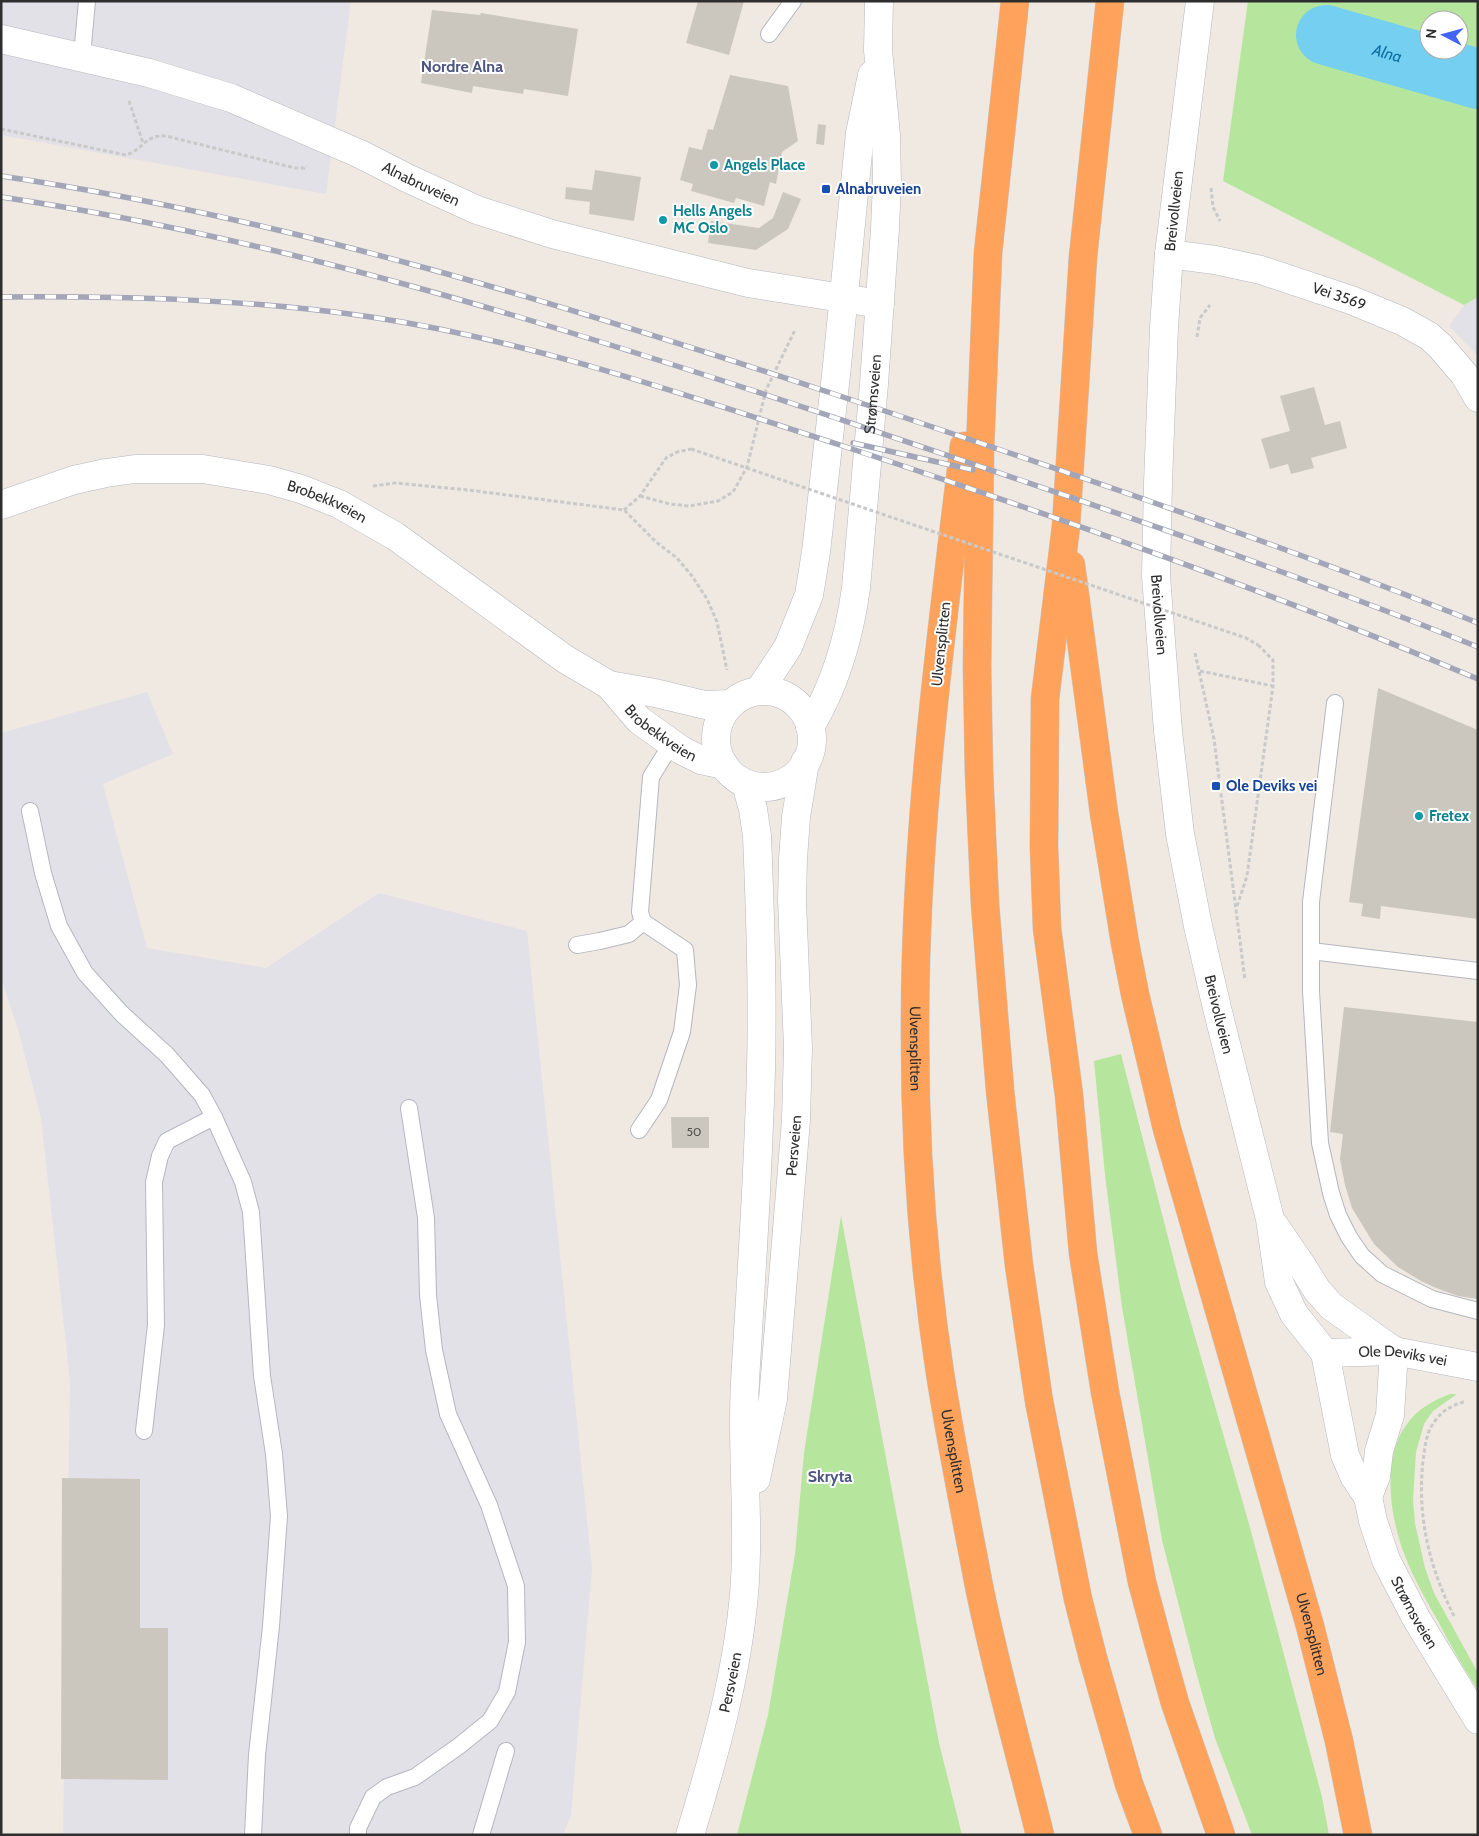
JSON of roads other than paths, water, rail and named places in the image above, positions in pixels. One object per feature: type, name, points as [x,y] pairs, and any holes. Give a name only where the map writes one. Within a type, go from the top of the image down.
[{"type":"highway","points":[[1015,1],[988,253],[979,458],[977,666],[979,772],[985,904],[1000,1090],[1019,1265],[1039,1401],[1078,1599],[1129,1784],[1148,1835]]},
{"type":"highway","points":[[1110,1],[1083,257],[1066,526],[1045,699],[1044,847],[1047,928],[1069,1095],[1083,1254],[1105,1392],[1142,1582],[1175,1703],[1221,1835]]},
{"type":"highway","name":"Ulvensplitten","points":[[988,253],[954,528],[930,756],[917,908],[916,1099],[922,1212],[940,1370],[978,1582],[1007,1708],[1040,1835]]},
{"type":"highway","name":"Ulvensplitten","points":[[1066,526],[1106,822],[1135,994],[1167,1129],[1310,1626],[1339,1741],[1358,1835]]},
{"type":"street","name":"Strømsveien","points":[[810,727],[822,707],[836,676],[852,620],[880,304],[887,182],[886,135],[878,50],[878,1]]},
{"type":"street","name":"Breivollveien","points":[[1200,1],[1169,254],[1160,410],[1156,576],[1168,732],[1180,834],[1198,926],[1239,1102],[1270,1219],[1279,1282],[1294,1314],[1325,1353]]},
{"type":"street","name":"Alnabruveien","points":[[1,39],[82,56],[232,98],[360,154],[477,210],[533,228],[748,283],[880,304]]},
{"type":"street","name":"Strømsveien","points":[[759,691],[788,647],[809,596],[818,533],[860,133],[878,50]]},
{"type":"street","name":"Vei 3569","points":[[1169,254],[1215,260],[1261,270],[1377,310],[1429,336],[1452,359],[1470,369],[1478,398]]},
{"type":"street","name":"Brobekkveien","points":[[1,505],[74,480],[135,469],[203,469],[245,475],[301,489],[339,504],[395,536],[565,659],[609,684],[705,704],[730,704]]},
{"type":"street","name":"Brobekkveien","points":[[609,684],[639,720],[701,760],[724,765]]},
{"type":"street","points":[[759,691],[782,694],[800,707],[810,727],[812,739],[810,751],[797,773],[786,782],[773,786],[760,787],[746,784],[730,773],[718,753],[716,734],[722,715],[730,704],[743,695],[759,691]]},
{"type":"street","name":"Persveien","points":[[747,1527],[773,1399],[791,1188],[796,1120],[798,1048],[792,900],[793,859],[796,818],[805,762]]},
{"type":"street","name":"Persveien","points":[[690,1835],[709,1773],[730,1692],[744,1595],[747,1527],[744,1408],[760,1123],[761,1041],[757,836],[753,809],[746,784]]},
{"type":"street","name":"Breivollveien","points":[[1270,1219],[1316,1290],[1330,1306],[1394,1351]]},
{"type":"street","points":[[1368,1497],[1376,1476],[1379,1451],[1390,1415],[1394,1351]]},
{"type":"street","name":"Ole Deviks vei","points":[[1325,1353],[1394,1351],[1478,1367]]},
{"type":"street","name":"Strømsveien","points":[[1325,1353],[1345,1455],[1354,1476],[1368,1497],[1373,1521],[1386,1560],[1416,1618],[1478,1720]]},
{"type":"lane","points":[[82,56],[87,1]]},
{"type":"lane","points":[[769,34],[793,1]]},
{"type":"lane","points":[[1335,703],[1311,902],[1311,991],[1320,1144],[1331,1193],[1338,1215],[1349,1237],[1362,1256],[1382,1274],[1432,1299],[1478,1311]]},
{"type":"lane","points":[[639,1130],[659,1100],[682,1032],[688,985],[684,950],[643,922],[640,912],[651,777],[672,743]]},
{"type":"lane","points":[[30,811],[43,873],[59,926],[85,973],[122,1014],[167,1055],[202,1095],[243,1182],[251,1212],[262,1376],[274,1454],[280,1516],[271,1626],[256,1755],[253,1835]]},
{"type":"lane","points":[[577,944],[629,934],[643,922]]},
{"type":"lane","points":[[1311,951],[1478,971]]},
{"type":"lane","points":[[358,1835],[358,1828],[373,1797],[387,1786],[415,1777],[460,1746],[490,1721],[507,1692],[517,1642],[516,1586],[489,1505],[448,1414],[434,1350],[428,1295],[426,1218],[409,1108]]},
{"type":"lane","points":[[144,1431],[156,1325],[154,1182],[160,1156],[167,1141],[214,1117]]},
{"type":"lane","points":[[481,1835],[506,1751]]},
{"type":"waterway","name":"Alna","points":[[1326,35],[1478,79]]},
{"type":"railway","points":[[1,176],[213,215],[318,240],[422,267],[629,328],[1077,476],[1318,562],[1478,623]]},
{"type":"railway","points":[[1,197],[107,215],[211,236],[315,261],[418,288],[623,349],[909,442],[1072,498],[1317,585],[1478,647]]},
{"type":"railway","points":[[1,297],[140,298],[279,306],[371,317],[431,327],[549,355],[724,407],[1081,527],[1320,615],[1478,679]]},
{"type":"railway","points":[[853,443],[973,470]]},
{"type":"place","name":"Angels Place","points":[[714,165]]},
{"type":"place","name":"Alnabruveien","points":[[826,189]]},
{"type":"place","name":"Hells Angels MC Oslo","points":[[663,220]]},
{"type":"place","name":"Ole Deviks vei","points":[[1216,786]]},
{"type":"place","name":"Fretex","points":[[1419,816]]},
{"type":"district","name":"Nordre Alna","points":[[462,66]]},
{"type":"district","name":"Skryta","points":[[830,1476]]}]
